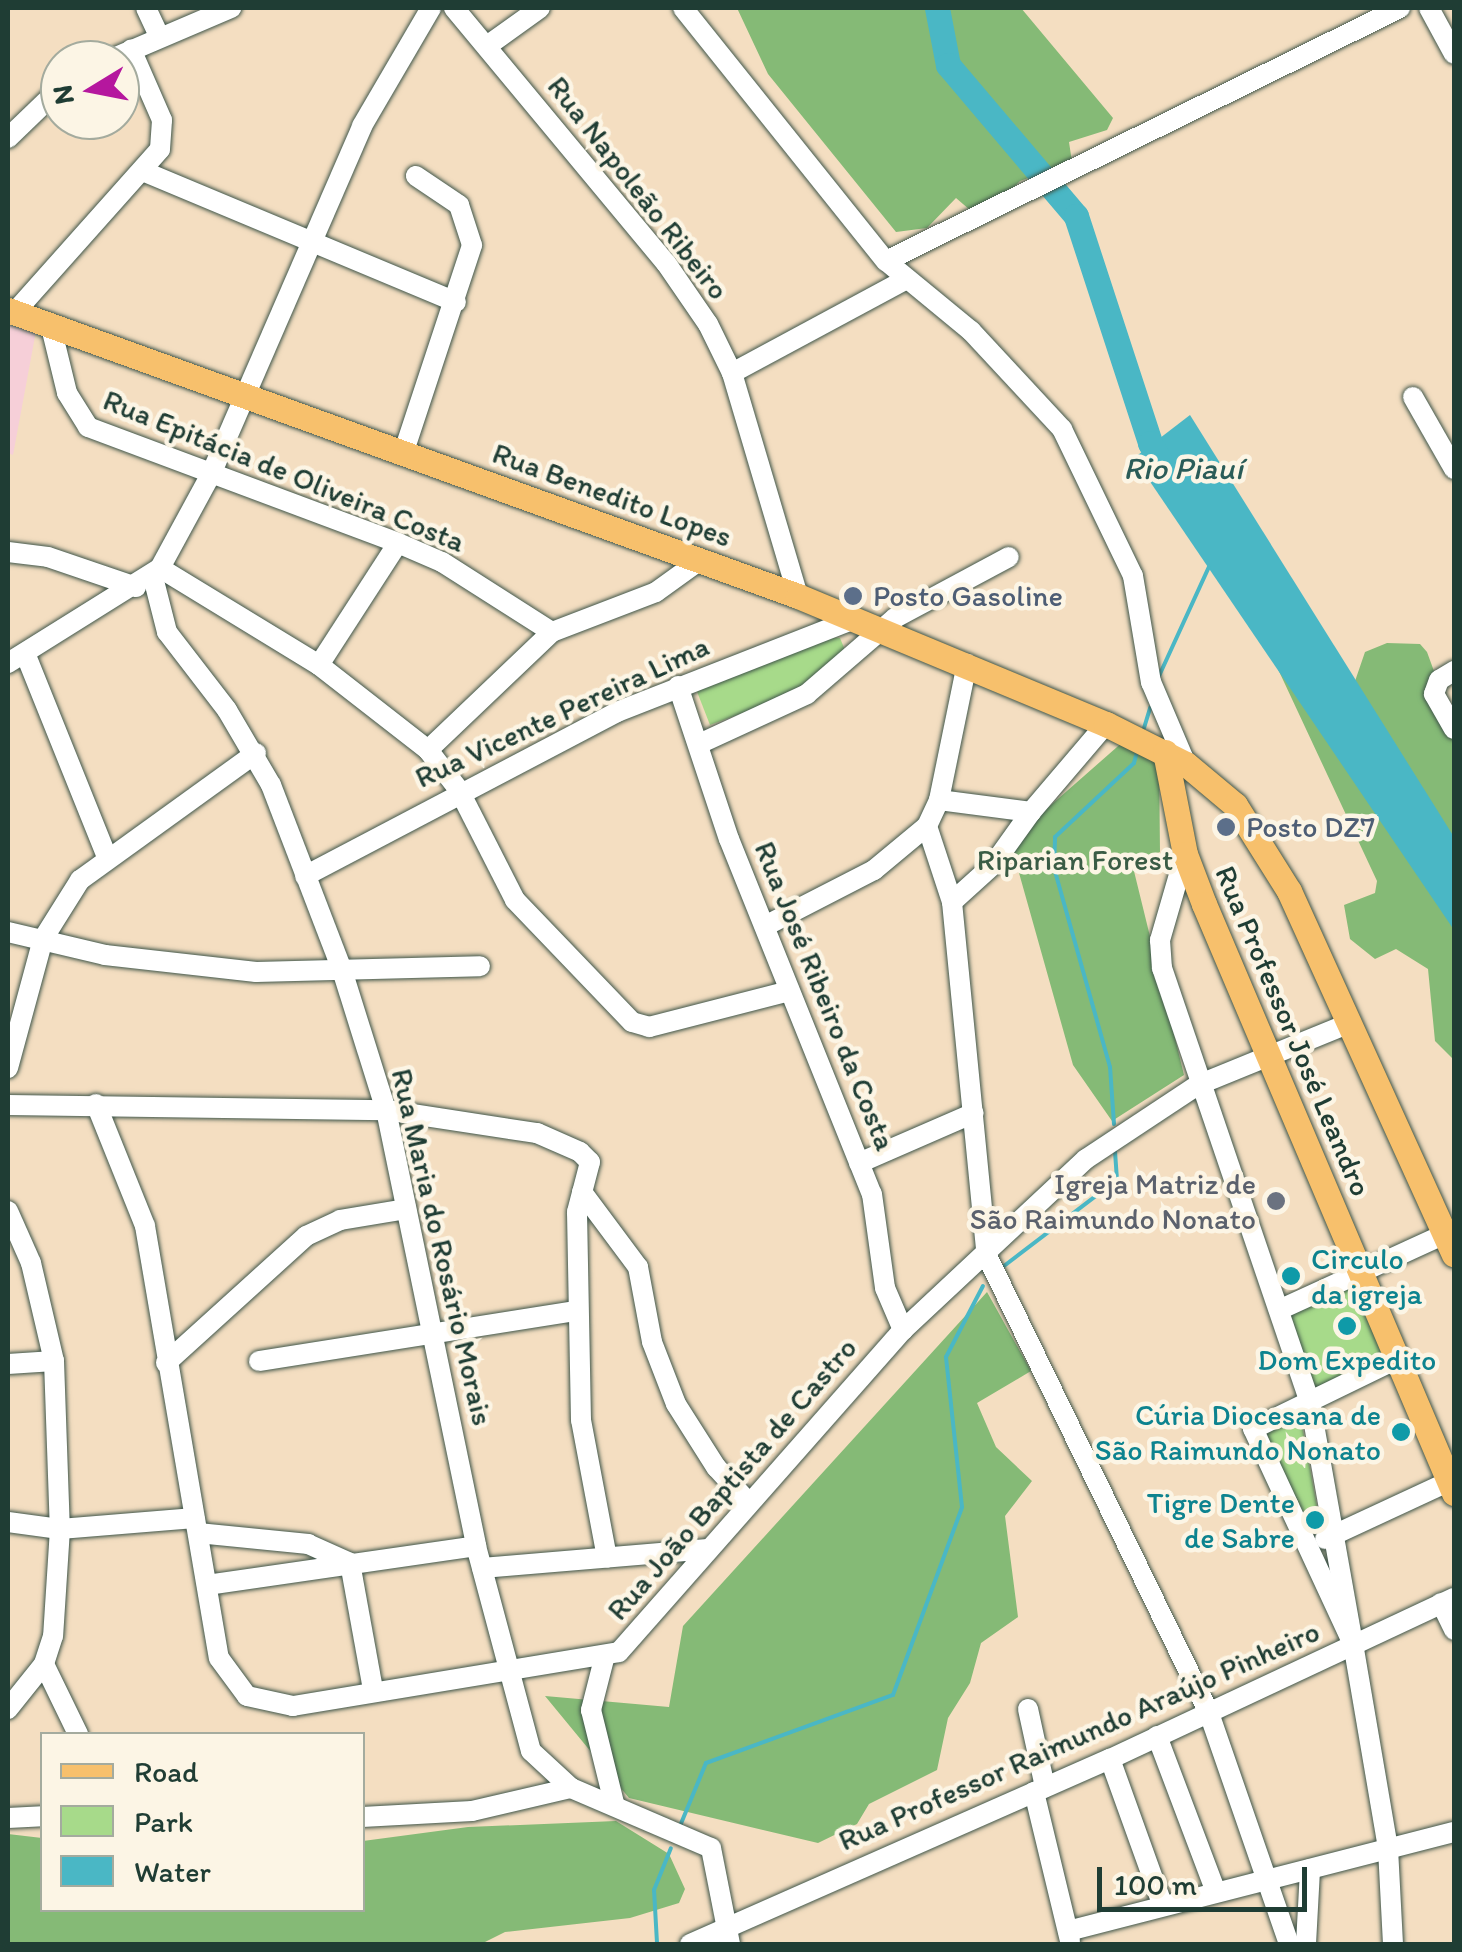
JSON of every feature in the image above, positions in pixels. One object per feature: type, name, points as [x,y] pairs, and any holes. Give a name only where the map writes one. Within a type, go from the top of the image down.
[{"type":"main road","name":"Rua Benedito Lopes","points":[[12,311],[798,596],[967,664],[1175,758],[1254,830],[1452,1239]]},
{"type":"main road","name":"Rua Professor José Leandro","points":[[1175,758],[1185,854],[1360,1274],[1453,1485]]},
{"type":"street","points":[[146,8],[158,36]]},
{"type":"street","points":[[140,45],[232,8]]},
{"type":"street","name":"Rua Napoleão Ribeiro","points":[[454,8],[666,262],[732,373],[798,596]]},
{"type":"street","points":[[487,46],[540,8]]},
{"type":"street","points":[[683,8],[886,261],[1004,363],[1080,458],[1134,576],[1151,682],[1175,758]]},
{"type":"street","points":[[886,261],[1400,8]]},
{"type":"street","points":[[1429,8],[1454,54]]},
{"type":"street","points":[[106,856],[16,658],[150,577],[211,474],[308,239],[423,11]]},
{"type":"street","points":[[12,311],[145,172],[164,131],[140,71]]},
{"type":"street","points":[[8,138],[40,107]]},
{"type":"street","points":[[145,172],[456,302]]},
{"type":"street","points":[[403,454],[471,258],[468,221],[451,196],[416,176]]},
{"type":"street","points":[[732,373],[904,280]]},
{"type":"street","name":"Rua Epitácia de Oliveira Costa","points":[[50,324],[80,420],[442,562],[552,632]]},
{"type":"street","points":[[1413,397],[1454,469]]},
{"type":"street","points":[[319,664],[398,543]]},
{"type":"street","points":[[8,552],[150,577],[319,664],[428,750],[459,790],[515,900],[632,1022],[649,1027],[788,991]]},
{"type":"street","points":[[699,744],[807,694],[879,630],[1009,557]]},
{"type":"street","points":[[428,750],[552,632],[656,592],[699,560]]},
{"type":"street","name":"Rua Maria do Rosário Morais","points":[[150,577],[168,632],[256,753],[342,970],[386,1110],[476,1546],[504,1667],[531,1751],[571,1788],[700,1839],[718,1860],[728,1936]]},
{"type":"street","name":"Rua Vicente Pereira Lima","points":[[306,876],[459,790],[678,686],[852,620]]},
{"type":"street","points":[[767,925],[874,870],[928,826],[939,800],[967,664]]},
{"type":"street","points":[[1448,674],[1436,703],[1454,728]]},
{"type":"street","name":"Rua José Ribeiro da Costa","points":[[678,686],[729,839],[767,925],[788,991],[880,1219],[885,1288],[903,1330]]},
{"type":"street","points":[[952,902],[994,865],[1031,812],[1106,724]]},
{"type":"street","points":[[8,1068],[42,938],[68,896],[106,856],[256,753]]},
{"type":"street","points":[[939,800],[1031,812]]},
{"type":"street","points":[[928,826],[952,902],[987,1256],[1209,1713],[1289,1944]]},
{"type":"street","points":[[1185,854],[1159,953],[1198,1084],[1310,1402],[1388,1848],[1393,1944]]},
{"type":"street","points":[[8,932],[198,967],[342,970],[480,966]]},
{"type":"street","name":"Rua João Baptista de Castro","points":[[208,1585],[228,1678],[247,1696],[274,1706],[504,1667],[604,1658],[627,1644],[903,1330],[987,1256],[1086,1159],[1198,1084],[1350,1024]]},
{"type":"street","points":[[96,1104],[145,1226],[208,1585],[476,1546]]},
{"type":"street","points":[[8,1105],[386,1110],[537,1133],[571,1146],[590,1162],[582,1192],[574,1311],[584,1452],[607,1558]]},
{"type":"street","points":[[859,1162],[974,1114]]},
{"type":"street","points":[[582,1192],[638,1267],[652,1342],[676,1404],[749,1503]]},
{"type":"street","points":[[166,1363],[306,1236],[340,1220],[406,1209]]},
{"type":"street","points":[[8,1211],[31,1263],[54,1361],[60,1529],[60,1594],[44,1664],[8,1709]]},
{"type":"street","points":[[1278,1310],[1452,1239]]},
{"type":"street","points":[[259,1361],[574,1311]]},
{"type":"street","points":[[1354,1644],[1253,1429],[1397,1359]]},
{"type":"street","points":[[8,1364],[54,1361]]},
{"type":"street","points":[[1306,1547],[1453,1485]]},
{"type":"street","points":[[8,1522],[60,1529],[197,1526],[308,1544],[350,1563]]},
{"type":"street","points":[[482,1568],[708,1549]]},
{"type":"street","points":[[350,1563],[373,1690]]},
{"type":"street","points":[[1448,1600],[1454,1630]]},
{"type":"street","name":"Rua Professor Raimundo Araújo Pinheiro","points":[[690,1944],[728,1936],[1448,1600]]},
{"type":"street","points":[[604,1658],[591,1710],[614,1803]]},
{"type":"street","points":[[44,1664],[77,1732]]},
{"type":"street","points":[[1028,1709],[1069,1938],[1163,1906],[1454,1832]]},
{"type":"street","points":[[1156,1736],[1216,1892]]},
{"type":"street","points":[[1110,1759],[1163,1906]]},
{"type":"street","points":[[365,1817],[472,1810],[571,1788]]},
{"type":"street","points":[[8,1818],[40,1816]]},
{"type":"street","points":[[1306,1944],[1310,1869]]},
{"type":"shaded area","points":[[8,325],[36,331],[13,455],[8,453]]},
{"type":"green space","points":[[737,8],[1021,8],[1113,118],[1107,130],[1069,142],[1072,162],[1020,181],[1003,198],[970,210],[956,198],[927,228],[896,232],[768,74]]},
{"type":"green space","points":[[829,637],[840,638],[847,655],[788,696],[710,725],[696,689]]},
{"type":"green space","points":[[1387,643],[1420,644],[1427,652],[1454,726],[1454,1060],[1435,1041],[1428,969],[1396,949],[1375,959],[1350,939],[1344,905],[1375,893],[1377,881],[1277,667],[1353,687],[1365,652]]},
{"type":"green space","name":"Riparian Forest","points":[[1125,740],[1159,759],[1160,852],[1132,863],[1184,1075],[1112,1121],[1073,1065],[1010,841]]},
{"type":"green space","points":[[1356,1285],[1386,1354],[1315,1389],[1289,1314]]},
{"type":"green space","points":[[987,1292],[1031,1371],[977,1403],[996,1447],[1032,1481],[1005,1516],[1018,1617],[981,1643],[970,1683],[948,1718],[937,1770],[869,1804],[857,1824],[818,1843],[629,1798],[545,1696],[669,1707],[683,1626]]},
{"type":"green space","points":[[1300,1414],[1321,1528],[1309,1533],[1264,1431]]},
{"type":"green space","points":[[616,1821],[669,1854],[685,1889],[679,1903],[630,1918],[505,1932],[481,1944],[8,1944],[8,1834],[40,1838],[40,1912],[365,1912],[365,1841],[468,1827]]},
{"type":"water","name":"Rio Piauí","points":[[1190,415],[1454,837],[1454,930],[1134,458]]},
{"type":"waterway","name":"Rio Piauí","points":[[937,8],[948,65],[1076,216],[1150,443],[1168,475]]},
{"type":"waterway","points":[[1159,676],[1209,567]]},
{"type":"waterway","points":[[1144,728],[1150,708]]},
{"type":"waterway","points":[[1114,1124],[1110,1067],[1054,868],[1055,837],[1134,763],[1137,752]]},
{"type":"waterway","points":[[1000,1269],[1117,1180],[1115,1150]]},
{"type":"waterway","points":[[680,1826],[706,1763],[893,1695],[962,1507],[946,1357],[983,1286]]},
{"type":"waterway","points":[[657,1943],[654,1890],[671,1848]]},
{"type":"place","name":"Posto Gasoline","points":[[853,596]]},
{"type":"place","name":"Posto DZ7","points":[[1226,827]]},
{"type":"place","name":"Igreja Matriz de São Raimundo Nonato","points":[[1276,1201]]},
{"type":"place","name":"Circulo da igreja","points":[[1291,1276]]},
{"type":"place","name":"Dom Expedito","points":[[1347,1326]]},
{"type":"place","name":"Cúria Diocesana de São Raimundo Nonato","points":[[1401,1432]]},
{"type":"place","name":"Tigre Dente de Sabre","points":[[1315,1520]]}]
